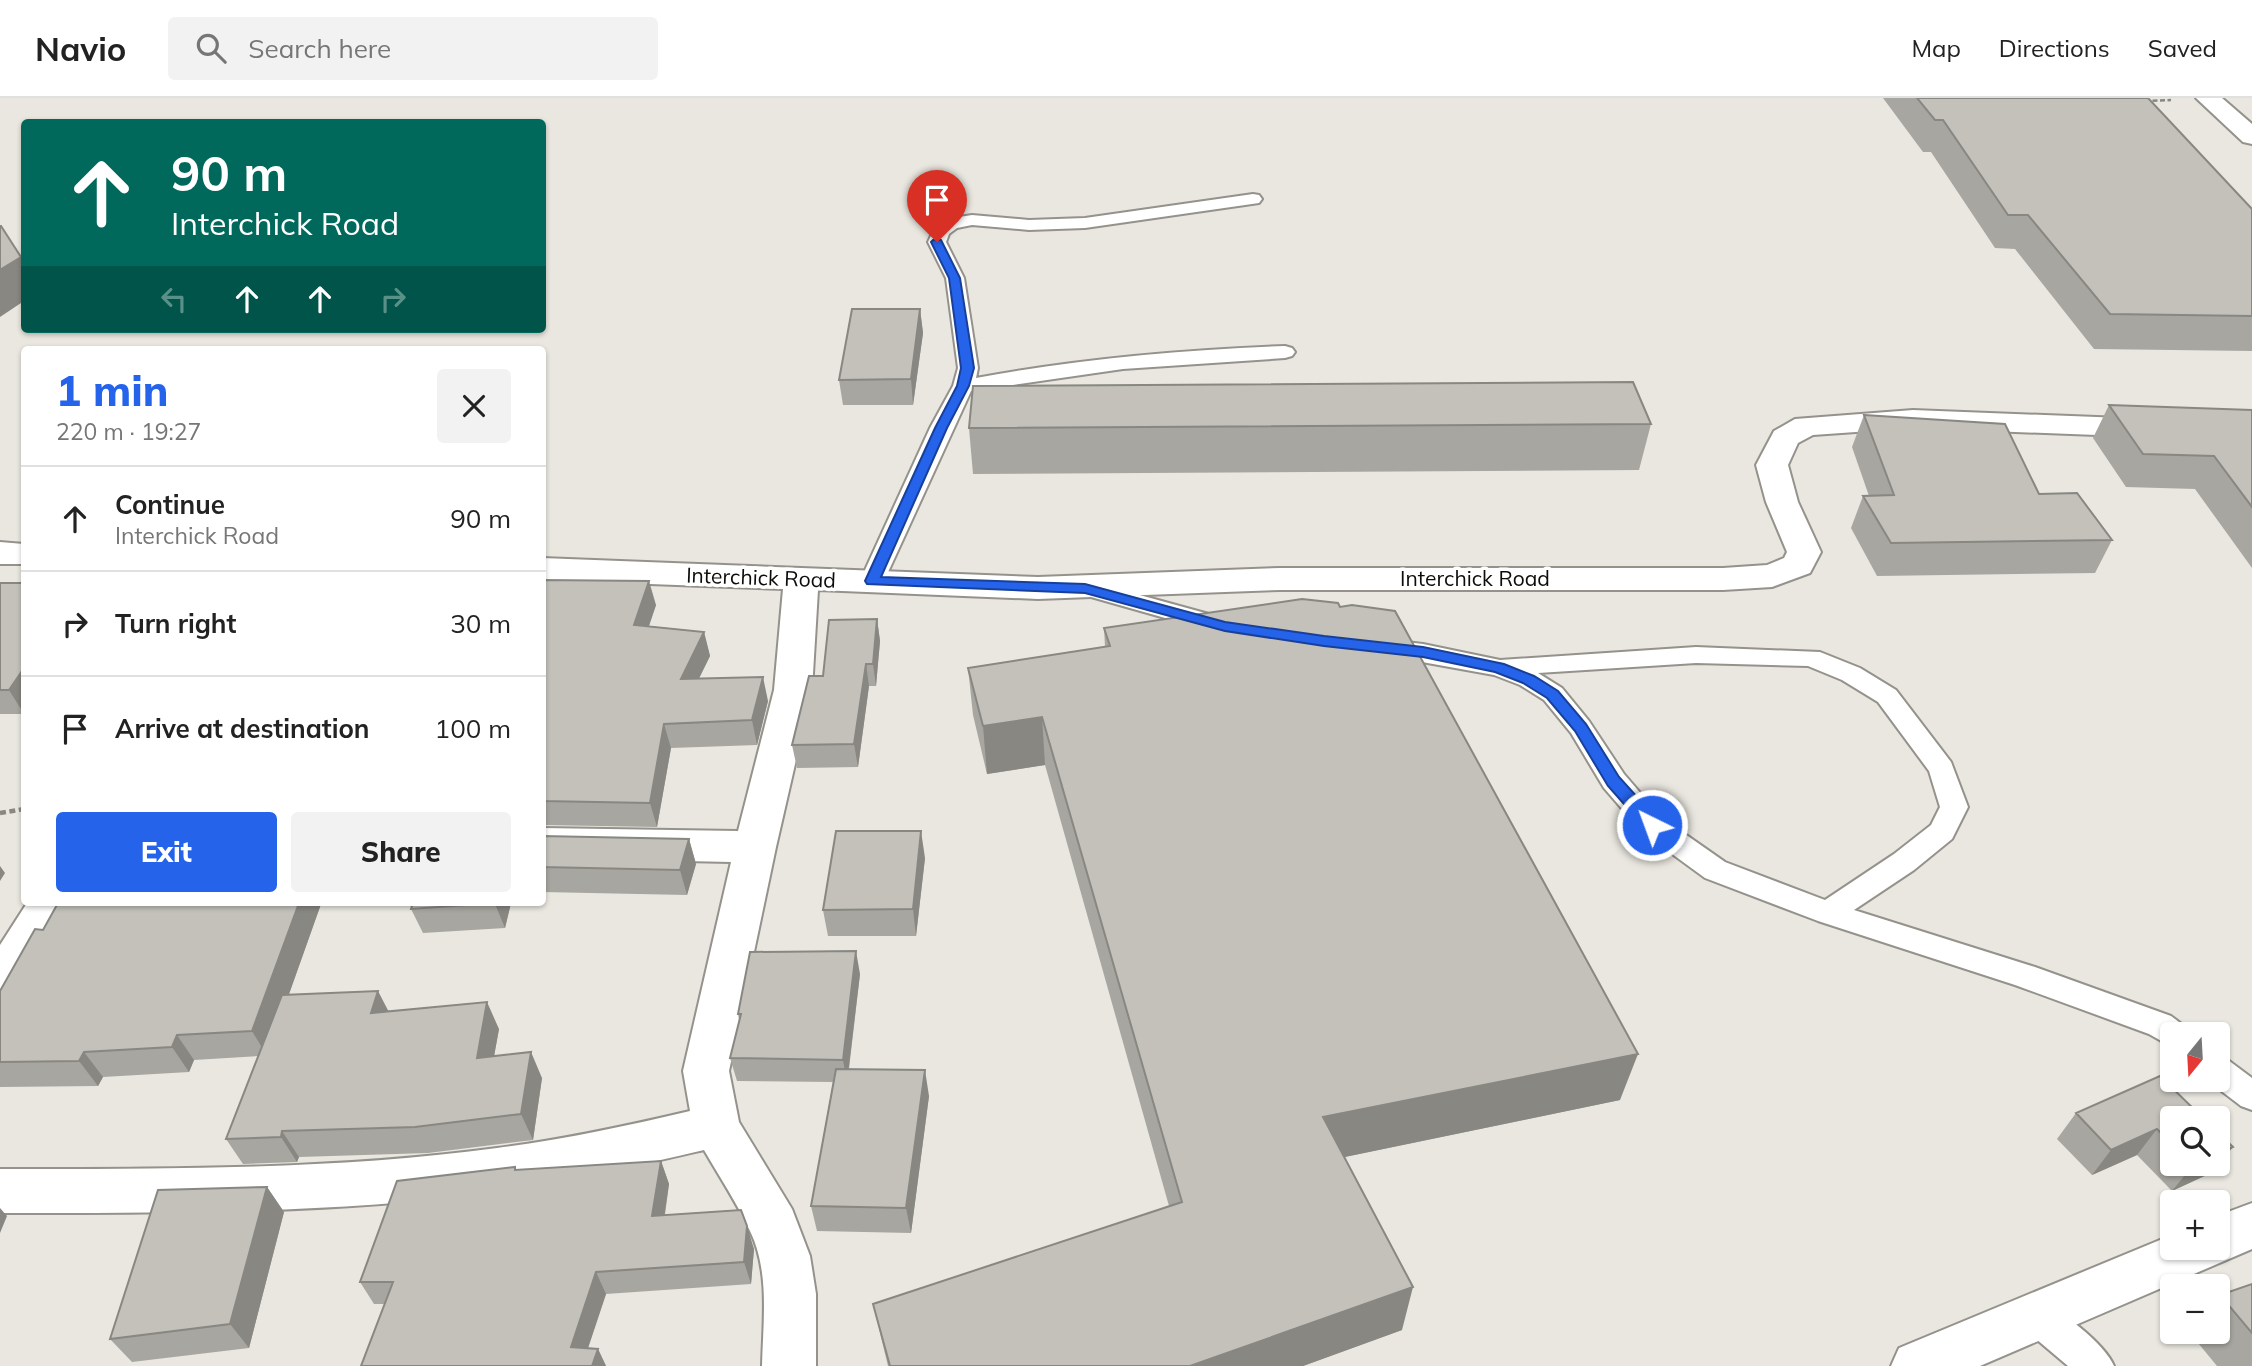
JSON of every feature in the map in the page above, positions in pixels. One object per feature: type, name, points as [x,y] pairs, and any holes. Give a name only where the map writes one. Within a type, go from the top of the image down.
[{"type":"street","points":[[2208,98],[2252,137]]},
{"type":"street","name":"Interchick Road","points":[[546,569],[1085,588],[1280,579],[1723,579],[1772,576],[1798,565],[1804,552],[1782,502],[1772,465],[1785,438],[1806,426],[1913,419],[2252,432]]},
{"type":"street","points":[[0,553],[21,554]]},
{"type":"street","points":[[789,1366],[790,1294],[784,1255],[774,1225],[716,1126],[706,1071],[793,690],[801,578]]},
{"type":"street","points":[[546,843],[755,847]]},
{"type":"street","points":[[0,982],[48,906]]},
{"type":"street","points":[[0,1191],[135,1191],[377,1182],[496,1171],[592,1155],[716,1126]]},
{"type":"street","points":[[2230,1235],[2252,1226]]},
{"type":"street","points":[[1918,1366],[2170,1260]]},
{"type":"lane","points":[[872,581],[941,428],[963,386],[968,368],[955,278],[937,242],[941,231],[952,222],[972,220],[1029,225],[1085,223],[1253,199]]},
{"type":"lane","points":[[963,386],[1068,367],[1129,360],[1285,352]]},
{"type":"lane","points":[[1085,588],[1183,617],[1248,630]]},
{"type":"lane","points":[[1361,645],[1423,652],[1499,668],[1529,679],[1553,694],[1580,727],[1614,781],[1652,825],[1715,870],[1828,913],[2024,976],[2160,1025]]},
{"type":"lane","points":[[1499,668],[1696,655],[1811,658],[1851,674],[1887,696],[1942,769],[1954,807],[1942,832],[1904,862],[1828,913]]},
{"type":"lane","points":[[2230,1079],[2252,1096]]},
{"type":"lane","points":[[2036,1316],[2095,1366]]},
{"type":"path","points":[[2133,101],[2182,99]]},
{"type":"path","points":[[0,813],[21,810]]},
{"type":"building","points":[[1917,98],[2148,98],[2252,209],[2252,316],[2110,314],[2028,215],[2008,215],[1943,120],[1935,120]]},
{"type":"building","points":[[0,226],[21,257],[0,270]]},
{"type":"building","points":[[852,309],[920,309],[911,379],[839,380]]},
{"type":"building","points":[[1633,382],[1651,424],[969,428],[973,386]]},
{"type":"building","points":[[2109,405],[2252,410],[2252,507],[2214,456],[2143,454]]},
{"type":"building","points":[[1864,415],[2005,424],[2039,494],[2077,493],[2112,540],[1891,543],[1863,496],[1894,495]]},
{"type":"building","points":[[546,580],[649,581],[634,625],[704,632],[681,679],[763,677],[752,720],[664,724],[650,803],[546,801]]},
{"type":"building","points":[[0,583],[21,583],[21,672],[9,690],[0,690]]},
{"type":"building","points":[[1302,599],[1338,603],[1340,607],[1352,605],[1395,611],[1638,1054],[1323,1117],[1413,1287],[1190,1366],[890,1366],[873,1304],[1182,1202],[1042,717],[983,726],[968,668],[1110,646],[1104,628]]},
{"type":"building","points":[[877,619],[873,664],[866,664],[854,744],[792,745],[809,676],[823,676],[829,620]]},
{"type":"building","points":[[836,831],[921,831],[913,909],[823,910]]},
{"type":"building","points":[[546,836],[689,839],[680,870],[546,867]]},
{"type":"building","points":[[56,906],[298,906],[252,1031],[177,1035],[172,1047],[84,1052],[79,1061],[0,1062],[0,991],[35,929],[43,930]]},
{"type":"building","points":[[412,906],[453,906],[411,909]]},
{"type":"building","points":[[856,951],[843,1060],[730,1058],[741,1014],[738,1014],[750,952]]},
{"type":"building","points":[[378,991],[371,1013],[487,1002],[477,1058],[531,1052],[521,1114],[415,1127],[282,1131],[281,1137],[226,1139],[282,995]]},
{"type":"building","points":[[836,1069],[925,1070],[906,1208],[811,1206]]},
{"type":"building","points":[[2160,1076],[2160,1092],[2176,1092],[2191,1106],[2160,1106],[2160,1132],[2157,1129],[2111,1150],[2076,1113]]},
{"type":"building","points":[[661,1161],[652,1216],[741,1210],[747,1226],[744,1262],[596,1272],[571,1347],[598,1349],[592,1366],[361,1366],[393,1282],[360,1282],[397,1181],[515,1167],[515,1170]]},
{"type":"building","points":[[267,1187],[230,1324],[110,1339],[158,1190]]},
{"type":"building","points":[[2252,1284],[2252,1333],[2230,1307],[2230,1292]]},
{"type":"route","points":[[937,242],[955,278],[968,368],[963,386],[941,428],[872,581],[1085,588],[1183,617],[1225,626],[1423,652],[1499,668],[1529,679],[1553,694],[1580,727],[1614,781],[1652,825]]}]
